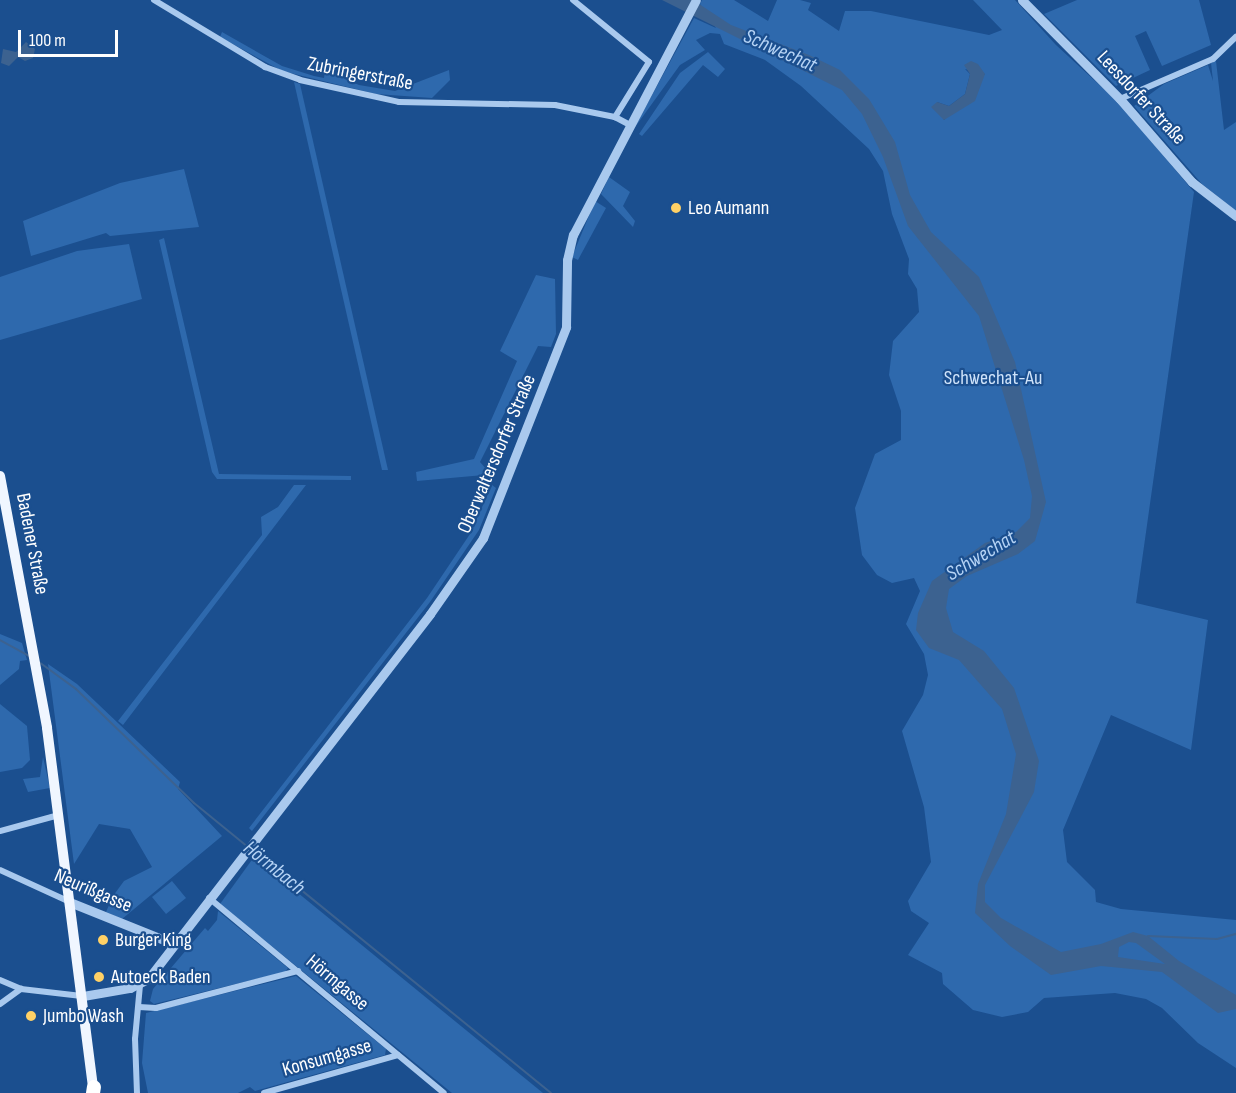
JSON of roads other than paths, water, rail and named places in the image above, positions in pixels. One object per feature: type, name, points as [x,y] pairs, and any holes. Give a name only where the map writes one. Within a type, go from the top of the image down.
[{"type":"main road","name":"Badener Straße","points":[[0,476],[29,620],[47,728],[72,903],[94,1091]]},
{"type":"street","name":"Zubringerstraße","points":[[154,0],[265,67],[300,80],[399,102],[555,105],[615,117],[630,125]]},
{"type":"street","points":[[573,0],[649,62],[615,117]]},
{"type":"street","name":"Oberwaltersdorfer Straße","points":[[140,985],[430,614],[483,538],[566,327],[567,260],[573,235],[696,0]]},
{"type":"street","name":"Leesdorfer Straße","points":[[1022,0],[1120,99],[1192,182],[1236,216]]},
{"type":"street","points":[[1120,99],[1213,58],[1236,37]]},
{"type":"street","points":[[0,831],[60,815]]},
{"type":"street","name":"Neurißgasse","points":[[0,870],[72,903],[174,944]]},
{"type":"street","name":"Hörmgasse","points":[[209,898],[444,1093]]},
{"type":"street","points":[[139,1007],[156,1008],[298,971]]},
{"type":"street","points":[[0,980],[21,989],[83,996],[140,985],[135,1039],[137,1093]]},
{"type":"street","points":[[0,1004],[21,989]]},
{"type":"street","name":"Konsumgasse","points":[[264,1093],[283,1091],[398,1055]]},
{"type":"water","name":"Schwechat","points":[[662,0],[693,0],[731,25],[809,55],[840,70],[869,99],[895,142],[910,195],[931,232],[979,277],[1015,362],[1046,502],[1035,541],[1018,554],[967,576],[949,589],[946,608],[953,632],[984,651],[1014,688],[1039,761],[1034,792],[985,885],[985,902],[1001,918],[1061,952],[1101,944],[1133,932],[1148,936],[1179,961],[1236,995],[1236,1009],[1218,1013],[1162,972],[1101,966],[1051,975],[1010,946],[975,913],[978,884],[1006,814],[1016,754],[1002,709],[959,660],[929,648],[916,630],[918,613],[932,581],[985,543],[1016,532],[1030,518],[1032,496],[1024,460],[979,316],[908,226],[883,157],[862,114],[842,90]],"holes":[[[1129,942],[1136,943],[1165,964],[1118,957],[1119,947]]]},
{"type":"water","points":[[26,42],[35,49],[33,58],[25,61],[18,57],[9,66],[1,63],[3,49],[16,52]]},
{"type":"water","points":[[971,61],[978,64],[985,74],[975,101],[944,120],[931,107],[937,102],[949,106],[965,94],[970,74],[964,65]]},
{"type":"waterway","name":"Hörmbach","points":[[0,640],[29,656]]},
{"type":"waterway","name":"Hörmbach","points":[[39,662],[76,689],[194,803],[248,847]]},
{"type":"waterway","name":"Hörmbach","points":[[252,850],[551,1093]]},
{"type":"waterway","points":[[1148,936],[1217,939],[1236,934]]},
{"type":"place","name":"Leo Aumann","points":[[676,208]]},
{"type":"place","name":"Burger King","points":[[103,940]]},
{"type":"place","name":"Autoeck Baden","points":[[99,977]]},
{"type":"place","name":"Jumbo Wash","points":[[31,1016]]},
{"type":"park label","name":"Schwechat-Au","points":[[993,378]]}]
